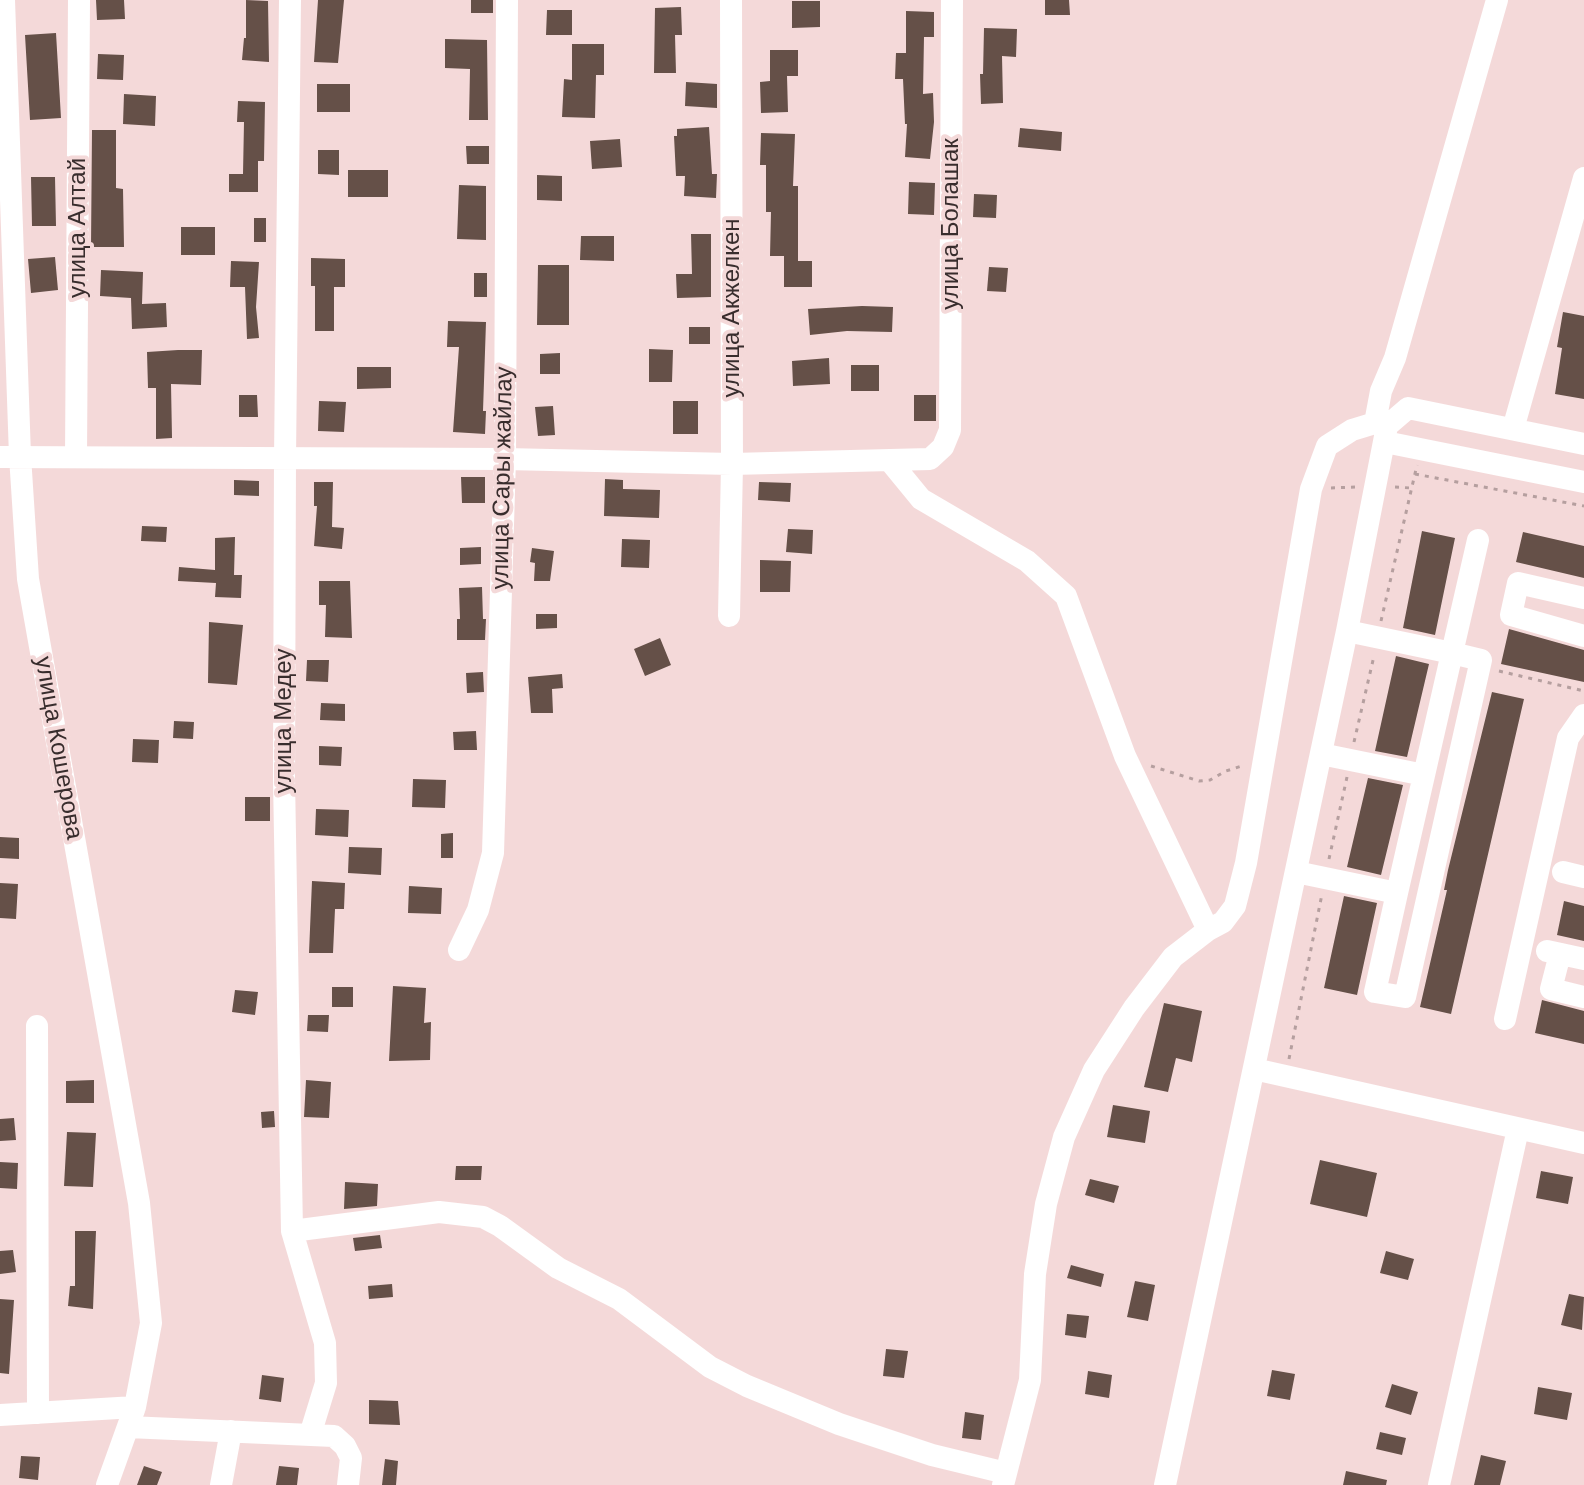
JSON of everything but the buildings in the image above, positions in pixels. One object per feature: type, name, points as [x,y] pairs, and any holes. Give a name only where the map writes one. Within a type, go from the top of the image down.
[{"type":"street","name":"улица Кошерова","points":[[4,0],[10,457],[28,579],[139,1203],[151,1323],[131,1417],[107,1485]]},
{"type":"street","name":"улица Алтай","points":[[76,456],[79,0]]},
{"type":"street","name":"улица Медеу","points":[[290,0],[284,779],[292,1231],[325,1343],[326,1383],[310,1435]]},
{"type":"street","name":"улица Сары жайлау","points":[[459,950],[478,910],[493,853],[505,459],[507,0]]},
{"type":"street","name":"улица Акжелкен","points":[[729,616],[732,464],[731,0]]},
{"type":"street","name":"улица Болашак","points":[[889,460],[930,459],[943,447],[950,430],[952,0]]},
{"type":"street","points":[[1165,1485],[1347,631],[1382,430],[1381,391],[1395,358],[1497,0]]},
{"type":"street","points":[[1513,429],[1584,178]]},
{"type":"street","points":[[1382,430],[1408,408],[1584,444]]},
{"type":"street","points":[[292,1231],[439,1212],[483,1217],[558,1268],[619,1299],[710,1367],[747,1386],[852,1428],[1005,1479],[1030,1380],[1035,1274],[1046,1204],[1064,1137],[1094,1070],[1134,1008],[1173,957],[1223,922],[1235,906],[1246,863],[1311,489],[1327,446],[1352,430],[1382,430],[1584,482]]},
{"type":"street","points":[[10,457],[505,459],[732,464],[889,460],[921,499],[1027,561],[1066,596],[1125,756],[1208,930]]},
{"type":"street","points":[[1347,631],[1452,653],[1481,660],[1405,997],[1375,992],[1397,893],[1424,775],[1452,653],[1478,540]]},
{"type":"street","points":[[1584,598],[1518,583],[1511,615],[1584,636]]},
{"type":"street","points":[[1505,1019],[1568,738],[1584,715]]},
{"type":"street","points":[[1321,754],[1424,775]]},
{"type":"street","points":[[1296,872],[1397,893]]},
{"type":"street","points":[[1584,959],[1553,952],[1551,989],[1584,997]]},
{"type":"street","points":[[37,1026],[38,1413]]},
{"type":"street","points":[[1254,1069],[1584,1143]]},
{"type":"street","points":[[1439,1485],[1518,1129]]},
{"type":"street","points":[[0,1415],[38,1413],[131,1417],[231,1431],[334,1436],[345,1446],[351,1458],[348,1485]]},
{"type":"street","points":[[221,1485],[231,1431]]},
{"type":"path","points":[[1415,474],[1584,506]]},
{"type":"path","points":[[1479,666],[1584,691]]},
{"type":"path","points":[[1125,756],[1199,781],[1210,780],[1239,766],[1264,762]]}]
